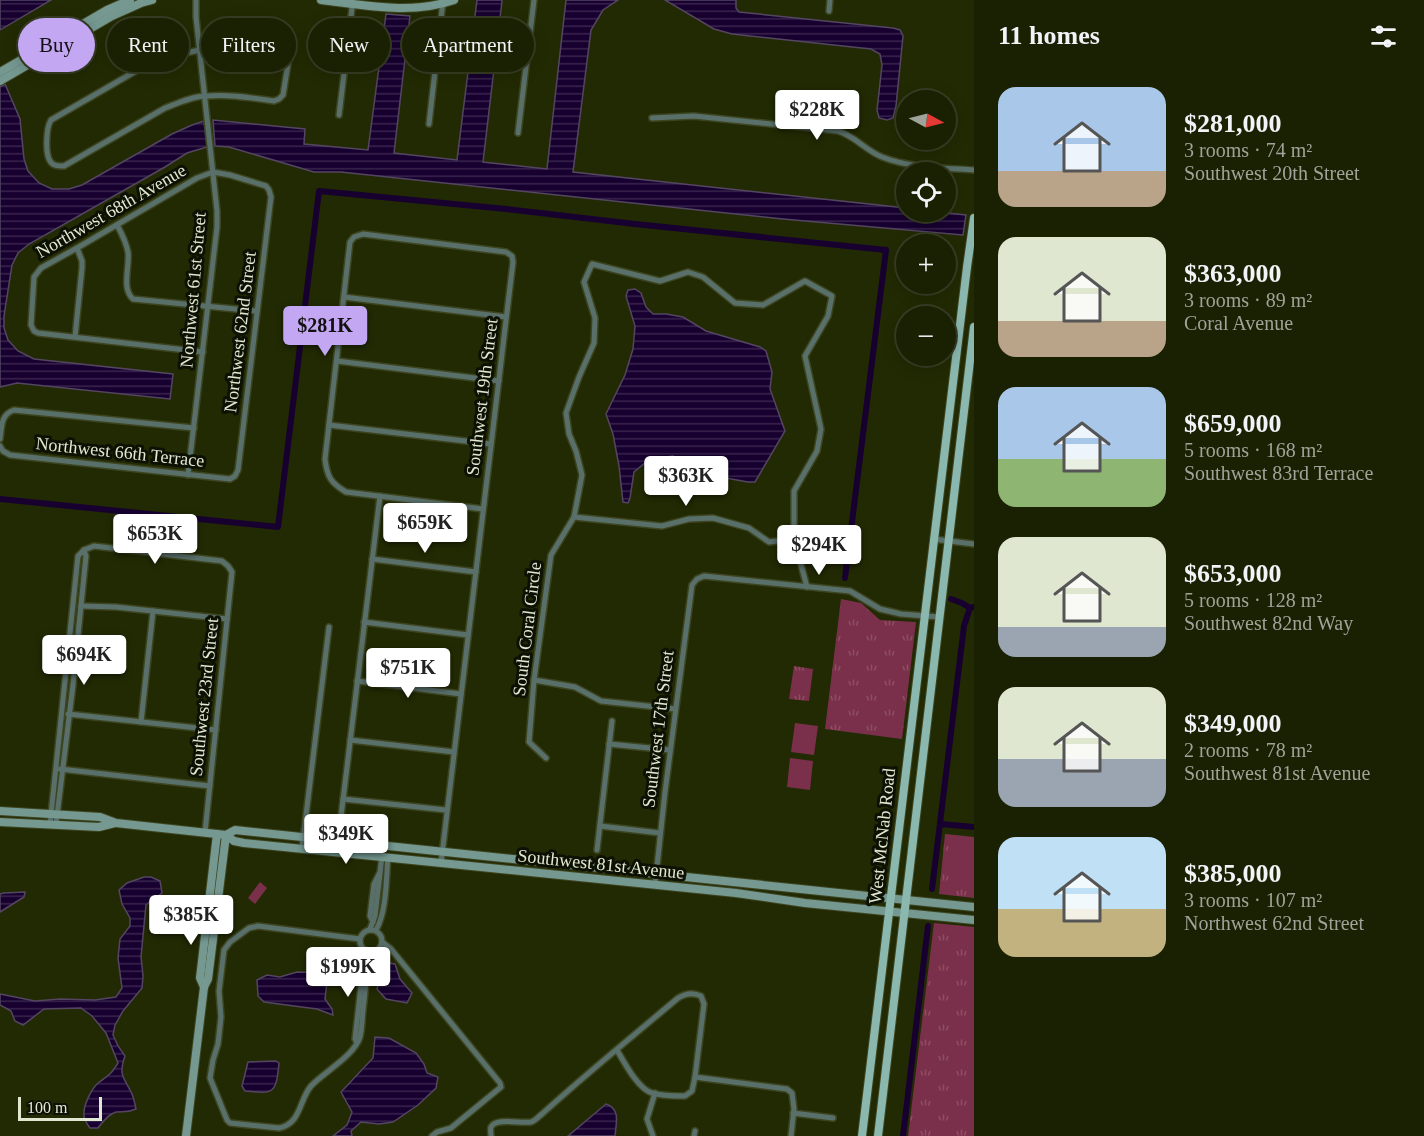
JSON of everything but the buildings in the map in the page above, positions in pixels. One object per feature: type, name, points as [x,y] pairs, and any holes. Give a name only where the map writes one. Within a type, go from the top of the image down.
[{"type":"main road","name":"West McNab Road","points":[[862,1136],[933,539],[974,218]]},
{"type":"main road","name":"West McNab Road","points":[[878,1136],[974,327]]},
{"type":"main road","points":[[870,1071],[885,1072]]},
{"type":"street","points":[[0,72],[107,10],[130,0]]},
{"type":"street","points":[[0,81],[112,16],[152,0]]},
{"type":"street","name":"Northwest 61st Street","points":[[188,475],[217,227],[196,0]]},
{"type":"street","points":[[321,0],[392,8],[419,8],[454,0]]},
{"type":"street","points":[[518,133],[534,0]]},
{"type":"street","points":[[829,11],[830,0]]},
{"type":"street","points":[[339,115],[353,2]]},
{"type":"street","points":[[429,124],[443,2]]},
{"type":"street","points":[[200,50],[280,55],[288,64],[283,95],[274,101],[233,96],[205,96],[180,102],[165,108],[64,166],[51,163],[48,158],[46,131],[51,120],[153,62],[200,50]]},
{"type":"street","points":[[651,118],[694,116],[838,131],[847,134],[873,153],[894,161],[974,170]]},
{"type":"street","name":"Northwest 68th Avenue","points":[[75,337],[34,331],[31,325],[34,277],[40,268],[197,178],[213,172],[266,186],[269,190]]},
{"type":"street","name":"Northwest 62nd Street","points":[[235,476],[238,470],[271,197],[269,190]]},
{"type":"street","points":[[117,225],[127,249],[129,263],[126,286],[128,294],[134,298],[257,311]]},
{"type":"street","name":"Southwest 19th Street","points":[[344,297],[350,242],[354,237],[363,234],[506,252],[512,256],[441,863]]},
{"type":"street","points":[[78,248],[82,268],[75,337],[203,352]]},
{"type":"street","name":"South Coral Circle","points":[[546,758],[530,742],[534,680],[551,555],[574,517],[582,476],[569,434],[566,413],[594,343],[595,318],[584,282],[592,264],[660,281],[688,272],[703,277],[735,303],[763,305],[805,281],[832,296],[828,316],[805,356],[821,429],[817,451],[794,490],[794,539]]},
{"type":"street","points":[[483,509],[346,492],[330,480],[326,471],[325,459],[344,297],[506,317]]},
{"type":"street","points":[[337,361],[499,381]]},
{"type":"street","points":[[0,439],[3,418],[14,410],[194,428]]},
{"type":"street","points":[[329,425],[491,444]]},
{"type":"street","name":"Northwest 66th Terrace","points":[[2,449],[10,455],[230,479],[235,476]]},
{"type":"street","points":[[338,841],[380,496]]},
{"type":"street","points":[[574,517],[662,526],[689,519],[713,518],[749,528],[769,542],[794,539],[807,587],[850,591],[880,609],[901,614],[940,617]]},
{"type":"street","points":[[933,539],[974,544]]},
{"type":"street","name":"Southwest 23rd Street","points":[[84,550],[94,546],[222,561],[232,572],[205,832]]},
{"type":"street","points":[[53,824],[81,606],[86,556],[84,550],[78,555],[66,714]]},
{"type":"street","points":[[372,559],[476,572]]},
{"type":"street","name":"Southwest 17th Street","points":[[655,885],[692,585],[704,576],[807,587]]},
{"type":"street","points":[[81,606],[227,619]]},
{"type":"street","points":[[141,722],[153,611]]},
{"type":"street","points":[[364,622],[468,635]]},
{"type":"street","points":[[302,848],[329,627]]},
{"type":"street","points":[[534,680],[575,687],[602,701],[675,709]]},
{"type":"street","points":[[357,681],[460,694]]},
{"type":"street","points":[[66,714],[216,730]]},
{"type":"street","points":[[597,850],[612,721]]},
{"type":"street","points":[[350,740],[454,752]]},
{"type":"street","points":[[609,744],[670,750]]},
{"type":"street","points":[[60,769],[210,786]]},
{"type":"street","points":[[343,799],[446,810]]},
{"type":"street","points":[[0,811],[100,817],[116,823]]},
{"type":"street","points":[[0,822],[99,827],[116,823]]},
{"type":"street","name":"Southwest 81st Avenue","points":[[116,823],[222,834],[234,841],[974,920]]},
{"type":"street","points":[[600,826],[660,833]]},
{"type":"street","name":"Southwest 81st Avenue","points":[[222,834],[235,830],[974,907]]},
{"type":"street","points":[[204,987],[200,978],[209,900],[222,834]]},
{"type":"street","points":[[186,1136],[204,987],[208,979],[217,909],[222,834]]},
{"type":"street","points":[[373,922],[370,916],[374,884],[385,857]]},
{"type":"street","points":[[373,930],[381,936],[382,942],[378,949],[372,952],[365,950],[360,944],[360,939],[362,933],[373,930],[381,918],[384,902],[385,857]]},
{"type":"street","points":[[373,930],[380,872]]},
{"type":"street","points":[[209,900],[217,909]]},
{"type":"street","points":[[377,901],[384,902]]},
{"type":"street","points":[[360,939],[258,926],[249,928],[230,942],[224,950],[219,991],[221,1017],[218,1044],[210,1078],[230,1123],[282,1127],[292,1121],[312,1086],[348,1055],[360,1040],[368,964],[372,952]]},
{"type":"street","points":[[382,942],[391,949],[500,1083],[501,1087],[451,1128],[432,1136]]},
{"type":"street","points":[[357,1043],[355,1039],[365,950]]},
{"type":"street","points":[[490,1136],[492,1127],[500,1121],[532,1122],[678,998],[685,994],[695,993],[701,996],[704,1004],[695,1077],[692,1091],[686,1096],[655,1093],[645,1089],[617,1050]]},
{"type":"street","points":[[695,1077],[788,1089],[792,1093],[791,1136]]},
{"type":"street","points":[[653,1136],[647,1119],[655,1093]]},
{"type":"street","points":[[793,1113],[833,1118]]},
{"type":"street","points":[[281,1136],[282,1127]]},
{"type":"green space","points":[[841,599],[861,603],[880,620],[916,622],[902,739],[825,729]]},
{"type":"green space","points":[[794,666],[813,669],[809,701],[789,699]]},
{"type":"green space","points":[[795,723],[818,726],[814,755],[791,752]]},
{"type":"green space","points":[[790,758],[813,761],[810,790],[787,787]]},
{"type":"green space","points":[[945,834],[974,837],[974,898],[939,894]]},
{"type":"green space","points":[[957,846],[974,848],[974,891],[952,888]]},
{"type":"green space","points":[[260,882],[267,888],[255,904],[248,898]]},
{"type":"green space","points":[[934,923],[974,927],[974,1136],[908,1136]]},
{"type":"shaded area","points":[[0,0],[51,0],[18,18],[0,30]]},
{"type":"shaded area","points":[[477,0],[502,0],[500,18],[475,18]]},
{"type":"shaded area","points":[[566,0],[618,0],[603,10],[591,30],[573,172],[896,207],[896,222],[956,222],[956,214],[966,215],[963,235],[783,219],[341,172],[314,172],[229,147],[215,146],[213,120],[305,129],[304,144],[368,150],[378,72],[390,72],[390,18],[385,18],[386,14],[410,16],[410,18],[402,18],[403,72],[394,153],[457,160],[468,72],[494,72],[483,162],[547,169]]},
{"type":"shaded area","points":[[665,0],[736,0],[736,8],[739,12],[900,30],[903,36],[893,118],[887,120],[879,118],[877,110],[882,65],[880,54],[871,49],[732,34],[714,29]]},
{"type":"shaded area","points":[[5,84],[20,119],[24,159],[28,171],[39,183],[52,189],[69,189],[82,185],[172,134],[204,121],[207,147],[187,153],[29,244],[18,253],[12,265],[4,316],[4,328],[8,340],[18,351],[34,359],[173,374],[170,399],[17,383],[0,387],[0,87]]},
{"type":"shaded area","points":[[635,289],[641,293],[646,307],[653,314],[683,317],[706,331],[760,347],[766,351],[772,372],[770,389],[785,431],[755,482],[709,475],[673,456],[659,458],[645,463],[634,472],[630,498],[628,503],[623,502],[613,434],[606,414],[625,375],[633,349],[635,326],[626,296],[628,290]]},
{"type":"shaded area","points":[[144,877],[160,881],[162,893],[146,905],[141,957],[142,988],[123,1011],[115,1025],[113,1035],[125,1056],[122,1072],[136,1109],[113,1113],[98,1128],[90,1128],[84,1115],[88,1098],[97,1084],[111,1073],[118,1063],[106,1033],[92,1016],[81,1008],[44,1009],[23,1025],[15,1021],[11,1011],[0,1005],[0,994],[35,1001],[95,1000],[116,997],[122,988],[118,958],[120,939],[130,926],[130,918],[122,904],[119,890],[127,883]]},
{"type":"shaded area","points":[[25,892],[24,897],[0,912],[0,894]]},
{"type":"shaded area","points":[[384,962],[395,964],[400,979],[412,993],[407,1003],[386,999],[377,989]]},
{"type":"shaded area","points":[[297,972],[328,973],[325,999],[333,1015],[317,1009],[264,1002],[258,996],[257,980],[267,975],[280,977]]},
{"type":"shaded area","points":[[375,1037],[389,1038],[416,1053],[427,1073],[438,1077],[436,1088],[418,1105],[393,1122],[379,1124],[361,1122],[351,1131],[352,1136],[333,1136],[347,1125],[352,1112],[341,1092],[373,1058]]},
{"type":"shaded area","points":[[276,1061],[279,1063],[278,1073],[272,1090],[268,1092],[245,1091],[242,1086],[248,1062]]},
{"type":"shaded area","points":[[606,1104],[611,1106],[616,1113],[615,1136],[568,1136]]},
{"type":"waterway","points":[[0,499],[278,527],[319,191],[886,250],[845,578]]},
{"type":"waterway","points":[[951,599],[970,608]]},
{"type":"waterway","points":[[932,889],[964,626],[970,608],[974,607]]},
{"type":"waterway","points":[[940,824],[974,827]]},
{"type":"waterway","points":[[903,1136],[928,926]]}]
